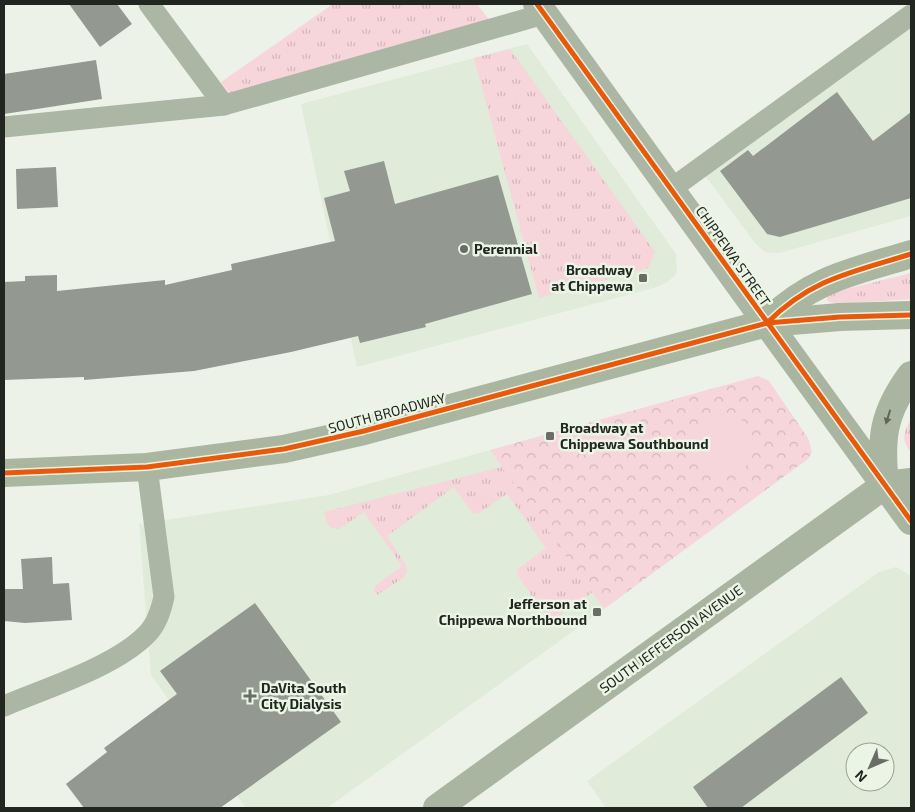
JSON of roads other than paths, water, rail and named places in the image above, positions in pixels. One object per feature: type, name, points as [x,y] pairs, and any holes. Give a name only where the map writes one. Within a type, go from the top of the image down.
[{"type":"main road","name":"SOUTH BROADWAY","points":[[767,323],[784,306],[827,280],[911,254]]},
{"type":"main road","name":"SOUTH BROADWAY","points":[[4,473],[147,467],[320,442],[767,323],[840,317],[911,316]]},
{"type":"main road","name":"CHIPPEWA STREET","points":[[767,323],[898,484],[911,521]]},
{"type":"main road","points":[[898,484],[881,450],[888,415],[911,375]]},
{"type":"main road","name":"SOUTH JEFFERSON AVENUE","points":[[437,808],[898,484]]},
{"type":"street","name":"CHIPPEWA STREET","points":[[541,9],[767,323]]},
{"type":"lane","points":[[149,4],[224,105]]},
{"type":"lane","points":[[4,127],[224,105],[541,9]]},
{"type":"lane","points":[[671,189],[911,15]]},
{"type":"lane","points":[[4,706],[99,666],[125,652],[147,634],[159,616],[164,597],[147,467]]},
{"type":"place","name":"Perennial","points":[[464,249]]},
{"type":"place","name":"Broadway at Chippewa","points":[[643,278]]},
{"type":"place","name":"Broadway at Chippewa Southbound","points":[[550,436]]},
{"type":"place","name":"Jefferson at Chippewa Northbound","points":[[597,612]]},
{"type":"place","name":"DaVita South City Dialysis","points":[[250,696]]}]
